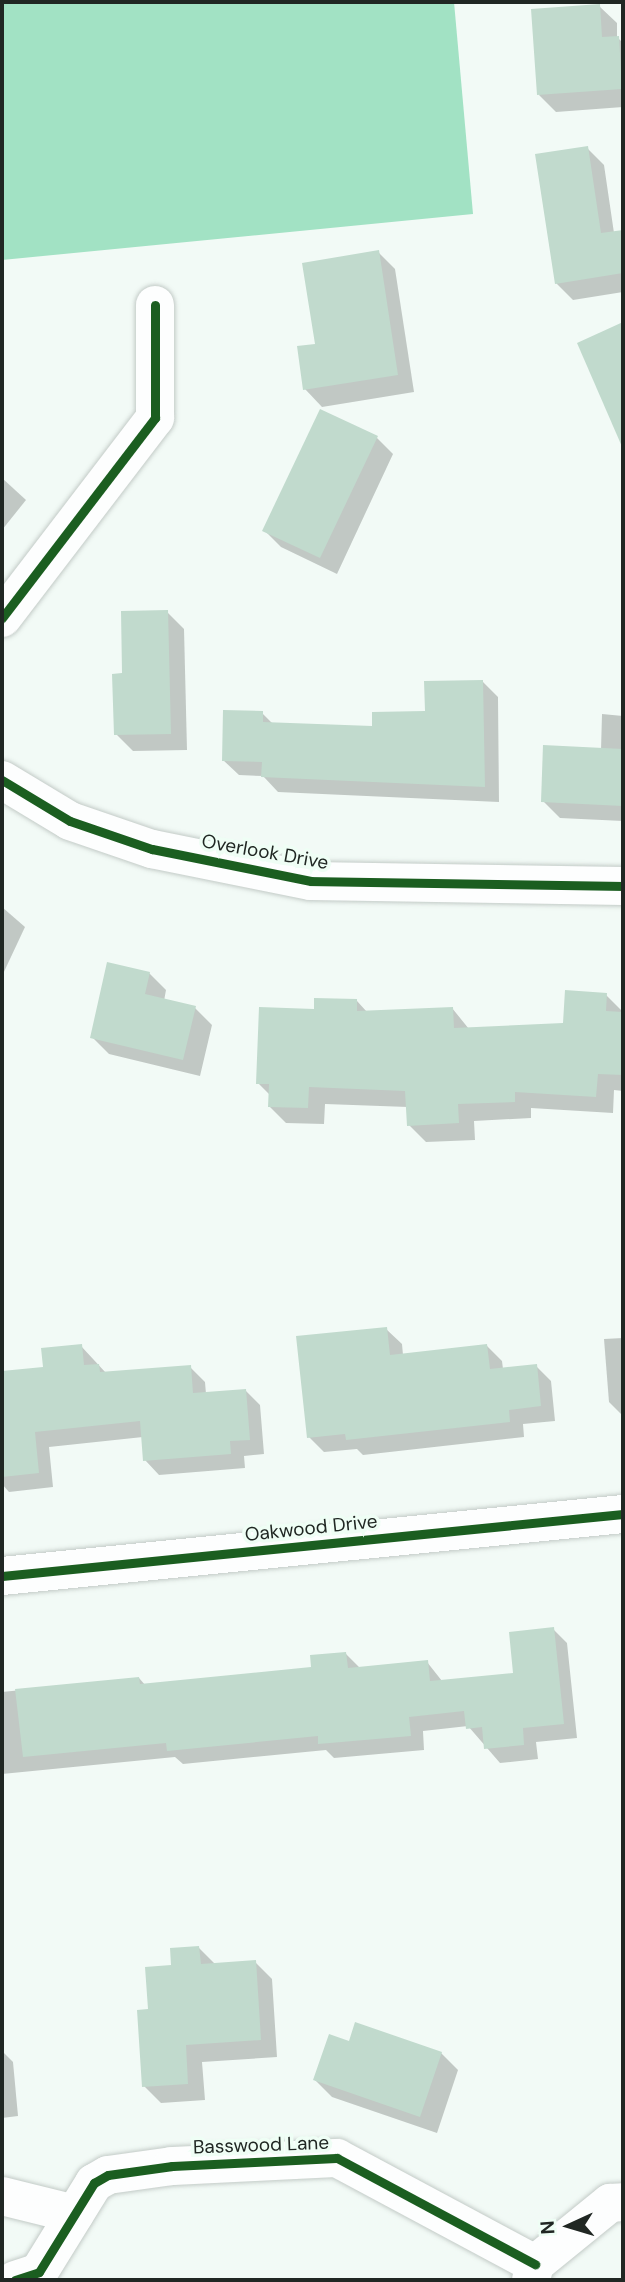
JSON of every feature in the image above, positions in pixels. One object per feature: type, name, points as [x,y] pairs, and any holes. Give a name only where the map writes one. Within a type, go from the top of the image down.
[{"type":"street","points":[[2,618],[155,418],[155,305]]},
{"type":"street","name":"Overlook Drive","points":[[2,780],[70,821],[152,849],[311,881],[623,886]]},
{"type":"street","name":"Oakwood Drive","points":[[2,1576],[623,1514]]},
{"type":"street","name":"Basswood Lane","points":[[15,2280],[39,2272],[94,2183],[108,2175],[172,2166],[337,2158],[533,2272]]},
{"type":"street","points":[[2,2196],[75,2214]]},
{"type":"street","points":[[533,2272],[610,2203],[623,2202]]},
{"type":"green space","points":[[2,2],[454,2],[473,214],[2,260]]},
{"type":"building","points":[[600,4],[602,37],[619,36],[622,89],[537,95],[531,9]]},
{"type":"building","points":[[588,146],[601,233],[623,230],[623,273],[555,284],[535,154]]},
{"type":"building","points":[[379,250],[398,375],[303,390],[297,346],[315,344],[302,263]]},
{"type":"building","points":[[623,322],[623,449],[577,343]]},
{"type":"building","points":[[320,409],[378,436],[320,558],[262,531]]},
{"type":"building","points":[[168,610],[171,734],[114,735],[112,674],[122,673],[121,611]]},
{"type":"building","points":[[483,680],[485,787],[261,777],[262,762],[222,761],[223,710],[263,711],[263,722],[372,726],[372,712],[425,711],[424,681]]},
{"type":"building","points":[[543,745],[623,749],[623,806],[541,802]]},
{"type":"building","points":[[107,962],[150,972],[145,994],[196,1006],[183,1060],[90,1038]]},
{"type":"building","points":[[565,990],[607,993],[606,1011],[623,1012],[623,1075],[598,1074],[596,1097],[515,1092],[515,1102],[458,1104],[459,1123],[407,1126],[405,1091],[309,1087],[308,1108],[268,1107],[269,1084],[256,1084],[259,1007],[314,1009],[314,998],[357,999],[357,1011],[453,1007],[454,1028],[563,1023]]},
{"type":"building","points":[[387,1327],[390,1355],[487,1344],[490,1369],[537,1364],[541,1406],[509,1410],[510,1422],[346,1440],[345,1434],[307,1438],[296,1336]]},
{"type":"building","points":[[82,1344],[84,1365],[99,1364],[100,1372],[191,1365],[193,1393],[246,1389],[250,1440],[230,1441],[231,1454],[143,1461],[140,1421],[35,1432],[39,1473],[2,1477],[2,1371],[43,1367],[41,1348]]},
{"type":"building","points":[[554,1627],[564,1724],[523,1728],[524,1745],[484,1749],[482,1727],[466,1729],[464,1711],[409,1717],[411,1736],[318,1744],[318,1736],[167,1751],[166,1743],[23,1757],[15,1689],[139,1677],[140,1684],[311,1667],[310,1655],[346,1652],[348,1668],[428,1660],[430,1681],[513,1673],[509,1632]]},
{"type":"building","points":[[199,1946],[201,1964],[256,1960],[261,2040],[186,2045],[188,2084],[142,2087],[137,2010],[148,2009],[145,1967],[171,1965],[170,1948]]},
{"type":"building","points":[[355,2022],[442,2052],[420,2117],[313,2080],[329,2034],[349,2041]]},
{"type":"cycle path","points":[[2,618],[155,418],[155,305]]},
{"type":"cycle path","points":[[2,780],[70,821],[152,849],[311,881],[623,886]]},
{"type":"cycle path","points":[[2,1576],[623,1514]]},
{"type":"cycle path","points":[[15,2280],[39,2272],[94,2183],[108,2175],[172,2166],[337,2158],[535,2264]]}]
